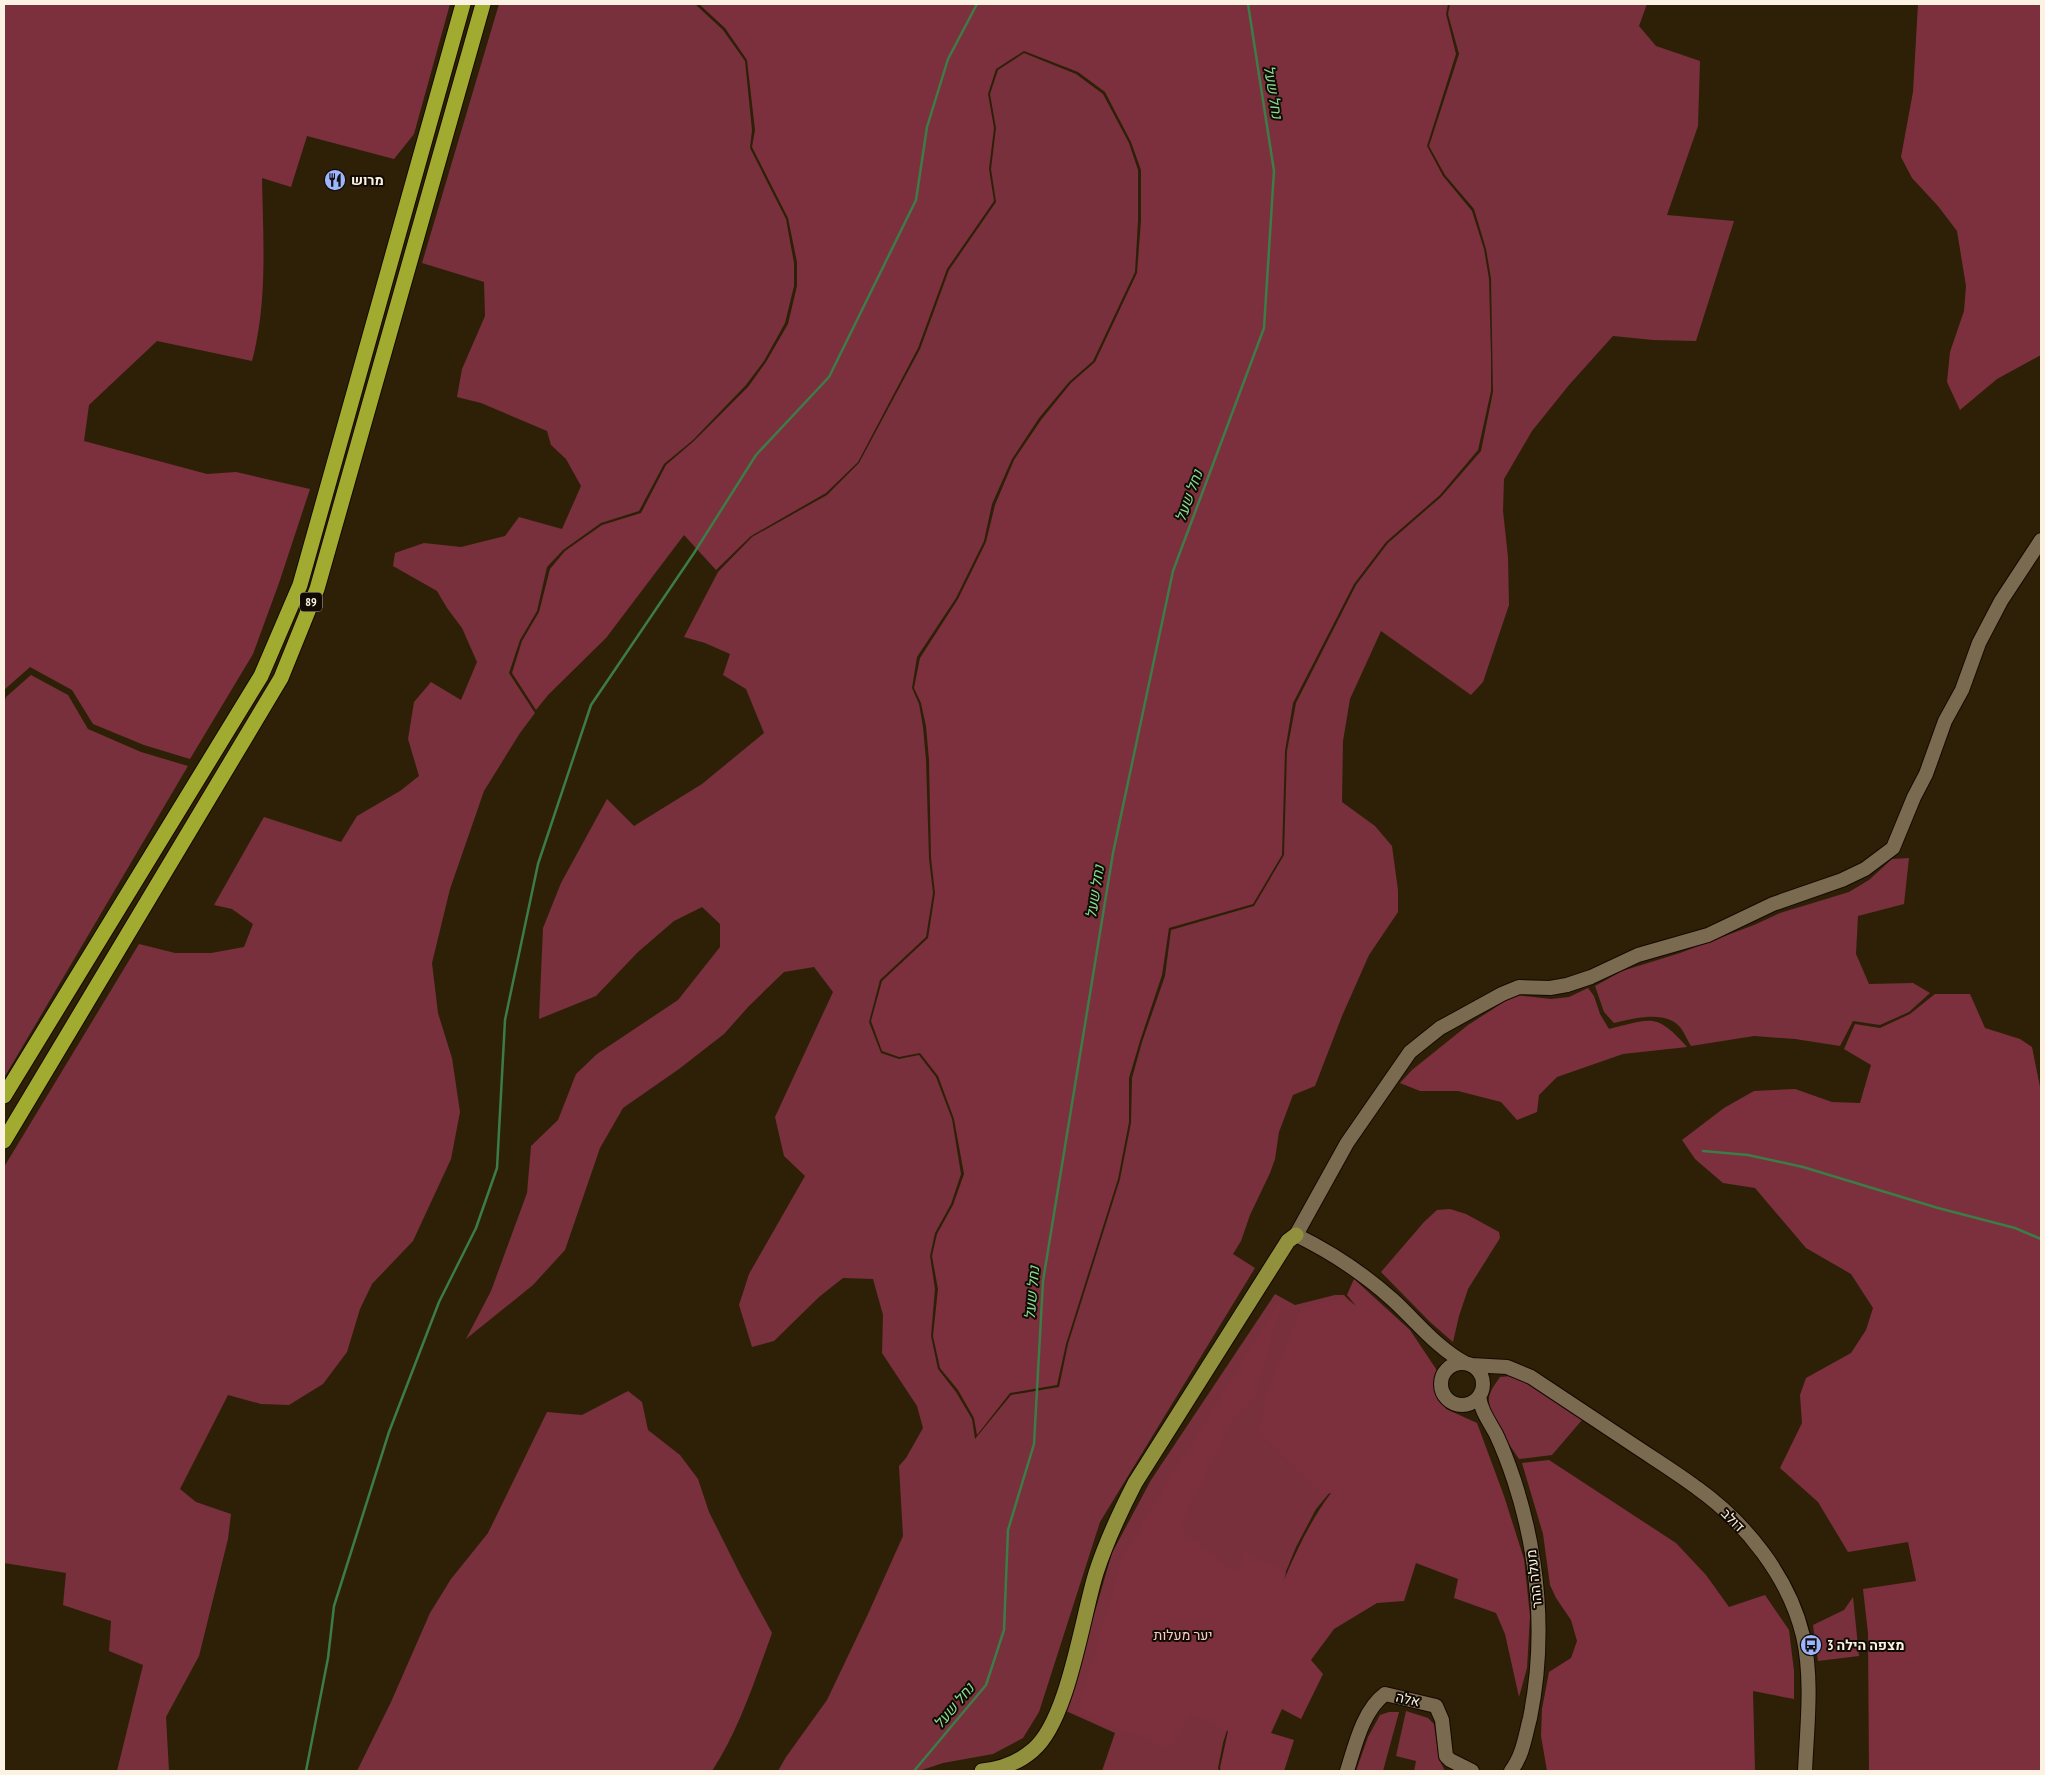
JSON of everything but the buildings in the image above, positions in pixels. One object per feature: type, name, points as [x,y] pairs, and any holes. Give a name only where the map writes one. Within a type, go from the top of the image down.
[{"type":"highway","name":"89","points":[[4,1096],[261,676],[300,585],[463,4]]},
{"type":"highway","name":"89","points":[[4,1141],[281,678],[317,589],[483,4]]},
{"type":"main road","points":[[982,1771],[1008,1766],[1018,1761],[1035,1749],[1050,1728],[1057,1715],[1067,1682],[1096,1572],[1116,1521],[1146,1466],[1288,1241],[1296,1234]]},
{"type":"street","points":[[1481,1390],[1481,1376],[1468,1364],[1447,1353],[1436,1344],[1414,1320],[1370,1280],[1319,1246],[1296,1234],[1347,1143],[1416,1045],[1440,1028],[1502,994],[1518,987],[1550,988],[1567,985],[1591,977],[1638,955],[1708,935],[1773,904],[1842,880],[1866,869],[1893,848],[1914,797],[1926,774],[1946,721],[1962,690],[1979,643],[2001,602],[2041,540]]},
{"type":"street","points":[[1436,1344],[1442,1366],[1442,1392],[1448,1400],[1461,1405],[1489,1423]]},
{"type":"street","points":[[1442,1378],[1451,1366],[1468,1364]]},
{"type":"street","name":"דולב","points":[[1468,1364],[1507,1367],[1531,1377],[1698,1488],[1737,1522],[1766,1558],[1786,1589],[1797,1614],[1803,1637],[1808,1687],[1805,1771]]},
{"type":"street","points":[[1461,1405],[1474,1401],[1495,1371],[1507,1367]]},
{"type":"street","name":"מעלה ההר","points":[[1481,1390],[1481,1409],[1503,1450],[1514,1480],[1530,1537],[1538,1595],[1538,1654],[1532,1705],[1522,1751],[1511,1771]]},
{"type":"street","name":"אלה","points":[[1348,1771],[1356,1745],[1372,1708],[1385,1694],[1436,1706],[1442,1720],[1446,1756],[1472,1771]]},
{"type":"street","name":"מעלה ההר","points":[[1523,1771],[1525,1740]]},
{"type":"green space","points":[[4,4],[450,4],[414,134],[394,159],[307,136],[291,187],[262,178],[262,293],[257,339],[252,361],[157,341],[89,405],[84,441],[207,474],[236,472],[310,489],[253,654],[190,759],[144,745],[93,724],[72,690],[30,667],[4,690]]},
{"type":"green space","points":[[499,4],[695,4],[723,30],[745,61],[752,130],[750,148],[786,219],[794,263],[794,286],[785,323],[764,361],[746,385],[693,440],[664,464],[639,511],[601,523],[563,550],[547,567],[537,611],[520,640],[509,673],[535,713],[520,733],[484,791],[450,889],[432,963],[438,1013],[452,1058],[460,1112],[451,1159],[413,1241],[372,1284],[360,1309],[347,1352],[323,1384],[289,1405],[261,1404],[228,1395],[180,1489],[196,1502],[231,1514],[228,1539],[199,1656],[166,1717],[169,1771],[117,1771],[143,1665],[109,1651],[111,1621],[63,1605],[66,1573],[4,1563],[4,1167],[139,944],[175,953],[211,953],[244,947],[253,924],[232,909],[214,905],[264,817],[341,842],[357,816],[400,791],[419,776],[408,739],[414,702],[431,682],[461,700],[477,662],[462,628],[437,591],[393,566],[395,553],[424,543],[461,547],[505,536],[519,517],[562,529],[581,486],[566,459],[551,445],[547,431],[481,403],[457,397],[462,369],[485,316],[484,282],[422,263]]},
{"type":"green space","points":[[699,4],[1448,4],[1446,14],[1456,54],[1427,146],[1443,176],[1472,211],[1484,249],[1489,279],[1491,391],[1478,450],[1440,495],[1386,542],[1354,584],[1293,703],[1285,751],[1282,855],[1253,904],[1169,928],[1162,975],[1129,1078],[1129,1122],[1118,1179],[1066,1344],[1057,1385],[1010,1393],[977,1435],[974,1418],[958,1390],[940,1368],[933,1336],[938,1289],[932,1256],[937,1234],[953,1205],[964,1174],[954,1119],[938,1076],[920,1053],[899,1057],[882,1051],[871,1021],[882,981],[928,938],[935,893],[931,858],[929,760],[926,726],[921,703],[914,688],[920,658],[958,599],[986,542],[995,505],[1014,460],[1041,420],[1071,383],[1095,362],[1137,273],[1141,221],[1141,170],[1131,142],[1105,92],[1078,72],[1024,51],[996,69],[988,94],[994,128],[989,169],[994,201],[947,269],[918,348],[858,462],[826,493],[751,536],[716,570],[684,535],[606,638],[548,695],[536,710],[512,673],[522,641],[539,612],[550,569],[565,551],[602,525],[641,513],[666,465],[694,441],[748,387],[766,362],[788,324],[797,286],[797,262],[788,218],[752,147],[755,130],[747,60],[725,28]]},
{"type":"green space","points":[[1450,4],[1647,4],[1639,26],[1656,46],[1700,61],[1698,126],[1667,215],[1734,221],[1696,341],[1653,340],[1613,336],[1569,385],[1532,431],[1504,479],[1503,511],[1508,557],[1509,605],[1483,682],[1471,695],[1381,631],[1350,699],[1343,741],[1342,802],[1375,826],[1392,846],[1398,890],[1398,912],[1369,955],[1342,1016],[1315,1086],[1293,1095],[1279,1132],[1275,1159],[1270,1173],[1250,1215],[1241,1241],[1233,1254],[1255,1268],[1100,1522],[1039,1712],[1023,1738],[993,1754],[943,1763],[919,1771],[778,1771],[827,1700],[903,1536],[899,1466],[906,1458],[923,1428],[917,1406],[882,1353],[883,1315],[873,1279],[843,1278],[819,1297],[774,1341],[752,1347],[739,1305],[749,1274],[805,1176],[784,1156],[775,1117],[833,992],[814,967],[784,972],[749,1006],[724,1034],[679,1069],[623,1108],[600,1148],[565,1250],[533,1285],[466,1339],[491,1291],[527,1193],[531,1146],[558,1120],[576,1074],[597,1054],[678,1000],[720,947],[720,924],[702,907],[674,921],[638,952],[596,996],[539,1019],[543,928],[561,883],[607,799],[634,826],[702,784],[764,733],[746,689],[723,675],[730,654],[705,643],[684,637],[718,572],[752,537],[827,495],[859,463],[920,349],[949,270],[996,202],[991,169],[996,128],[990,94],[998,70],[1024,53],[1076,74],[1103,94],[1129,143],[1138,170],[1135,272],[1093,361],[1069,382],[1039,418],[1012,459],[992,504],[984,541],[956,598],[917,657],[912,688],[919,704],[923,727],[929,858],[933,893],[926,937],[880,980],[869,1022],[881,1053],[899,1059],[919,1055],[936,1077],[952,1119],[961,1174],[951,1204],[935,1233],[930,1256],[935,1289],[931,1336],[938,1369],[956,1392],[972,1419],[975,1439],[1011,1395],[1059,1387],[1068,1344],[1120,1179],[1131,1123],[1132,1078],[1142,1042],[1165,976],[1171,930],[1254,906],[1284,855],[1287,751],[1296,703],[1356,585],[1388,543],[1441,497],[1481,451],[1493,392],[1491,278],[1486,249],[1474,209],[1445,175],[1429,146],[1459,54],[1448,14]]},
{"type":"green space","points":[[1918,4],[2041,4],[2041,355],[1997,379],[1960,410],[1947,382],[1950,352],[1964,311],[1966,286],[1957,231],[1938,206],[1912,178],[1901,157],[1913,92]]},
{"type":"green space","points":[[31,675],[68,695],[88,729],[141,752],[188,766],[4,1078],[4,704],[6,697]]},
{"type":"green space","points":[[1909,858],[1904,904],[1858,916],[1856,954],[1869,984],[1913,983],[1930,993],[1909,1012],[1880,1025],[1853,1021],[1840,1046],[1795,1039],[1754,1036],[1691,1046],[1681,1028],[1665,1018],[1647,1017],[1614,1023],[1604,1012],[1595,986],[1622,971],[1680,953],[1780,913],[1849,892],[1869,880],[1892,859]]},
{"type":"green space","points":[[1588,988],[1594,996],[1600,1014],[1609,1029],[1652,1021],[1668,1028],[1687,1047],[1623,1054],[1557,1077],[1539,1095],[1537,1112],[1517,1120],[1501,1102],[1458,1091],[1420,1091],[1400,1083],[1412,1070],[1468,1025],[1515,995],[1551,999],[1569,997]]},
{"type":"green space","points":[[1935,994],[1970,994],[1985,1028],[2020,1039],[2032,1047],[2041,1092],[2041,1771],[1869,1771],[1868,1633],[1863,1589],[1916,1581],[1908,1542],[1848,1552],[1818,1502],[1780,1468],[1802,1423],[1800,1395],[1806,1378],[1851,1353],[1866,1330],[1873,1308],[1851,1274],[1806,1248],[1755,1188],[1723,1183],[1695,1159],[1682,1140],[1724,1108],[1754,1091],[1795,1089],[1832,1102],[1860,1103],[1871,1065],[1844,1049],[1855,1024],[1880,1028],[1910,1014]]},
{"type":"green space","points":[[1450,1209],[1466,1214],[1499,1232],[1500,1238],[1468,1289],[1453,1342],[1430,1322],[1381,1272],[1424,1222],[1437,1210]]},
{"type":"green space","name":"יער מעלות","points":[[1354,1279],[1410,1330],[1436,1369],[1446,1409],[1477,1423],[1504,1496],[1524,1559],[1530,1616],[1527,1668],[1519,1697],[1505,1634],[1496,1613],[1454,1598],[1458,1579],[1416,1563],[1404,1601],[1377,1603],[1334,1629],[1311,1660],[1323,1674],[1301,1719],[1282,1709],[1271,1733],[1294,1740],[1284,1771],[1221,1771],[1220,1768],[1228,1731],[1191,1716],[1170,1749],[1077,1713],[1121,1561],[1146,1516],[1280,1300],[1281,1307],[1260,1378],[1258,1394],[1234,1419],[1179,1527],[1228,1568],[1235,1571],[1246,1550],[1286,1573],[1284,1580],[1305,1535],[1331,1493],[1322,1495],[1258,1433],[1267,1391],[1300,1309],[1344,1296],[1356,1306],[1347,1295]]},
{"type":"green space","name":"יער מעלות","points":[[1275,1294],[1295,1305],[1335,1295],[1344,1295],[1388,1344],[1341,1479],[1316,1509],[1296,1547],[1247,1666],[1223,1743],[1219,1771],[1102,1771],[1115,1733],[1066,1711],[1112,1553],[1151,1480]]},
{"type":"green space","points":[[1511,1376],[1539,1390],[1582,1420],[1552,1455],[1519,1459],[1495,1421],[1489,1405],[1491,1392],[1500,1377]]},
{"type":"green space","points":[[628,1391],[642,1402],[648,1430],[680,1455],[698,1479],[709,1512],[772,1633],[753,1687],[738,1722],[712,1771],[357,1771],[391,1702],[430,1613],[451,1579],[488,1533],[547,1412],[582,1415]]},
{"type":"green space","points":[[1549,1460],[1676,1543],[1706,1575],[1729,1607],[1765,1595],[1789,1630],[1794,1671],[1794,1699],[1753,1691],[1755,1771],[1547,1771],[1541,1736],[1542,1709],[1549,1672],[1571,1658],[1577,1641],[1571,1620],[1556,1598],[1550,1585],[1543,1534],[1522,1463]]},
{"type":"green space","points":[[1853,1597],[1859,1656],[1818,1661],[1813,1625],[1844,1610]]},
{"type":"green space","points":[[1406,1711],[1428,1718],[1434,1724],[1439,1759],[1445,1771],[1414,1771],[1416,1761],[1396,1756]]},
{"type":"green space","points":[[1389,1712],[1399,1712],[1383,1771],[1356,1771],[1368,1737],[1380,1715]]},
{"type":"waterway","points":[[306,1771],[328,1658],[334,1606],[389,1432],[439,1302],[476,1228],[497,1168],[505,1020],[538,864],[591,705],[694,553],[756,455],[829,377],[916,200],[927,127],[948,59],[977,4]]},
{"type":"waterway","name":"נחל שעל","points":[[914,1771],[986,1685],[1004,1630],[1008,1530],[1034,1444],[1043,1281],[1113,853],[1173,571],[1264,328],[1274,171],[1248,4]]},
{"type":"waterway","points":[[1703,1151],[1748,1155],[1803,1167],[1938,1208],[2015,1228],[2041,1239]]},
{"type":"place","name":"מרוש","points":[[335,180]]},
{"type":"place","name":"מצפה הילה 3","points":[[1811,1645]]}]
